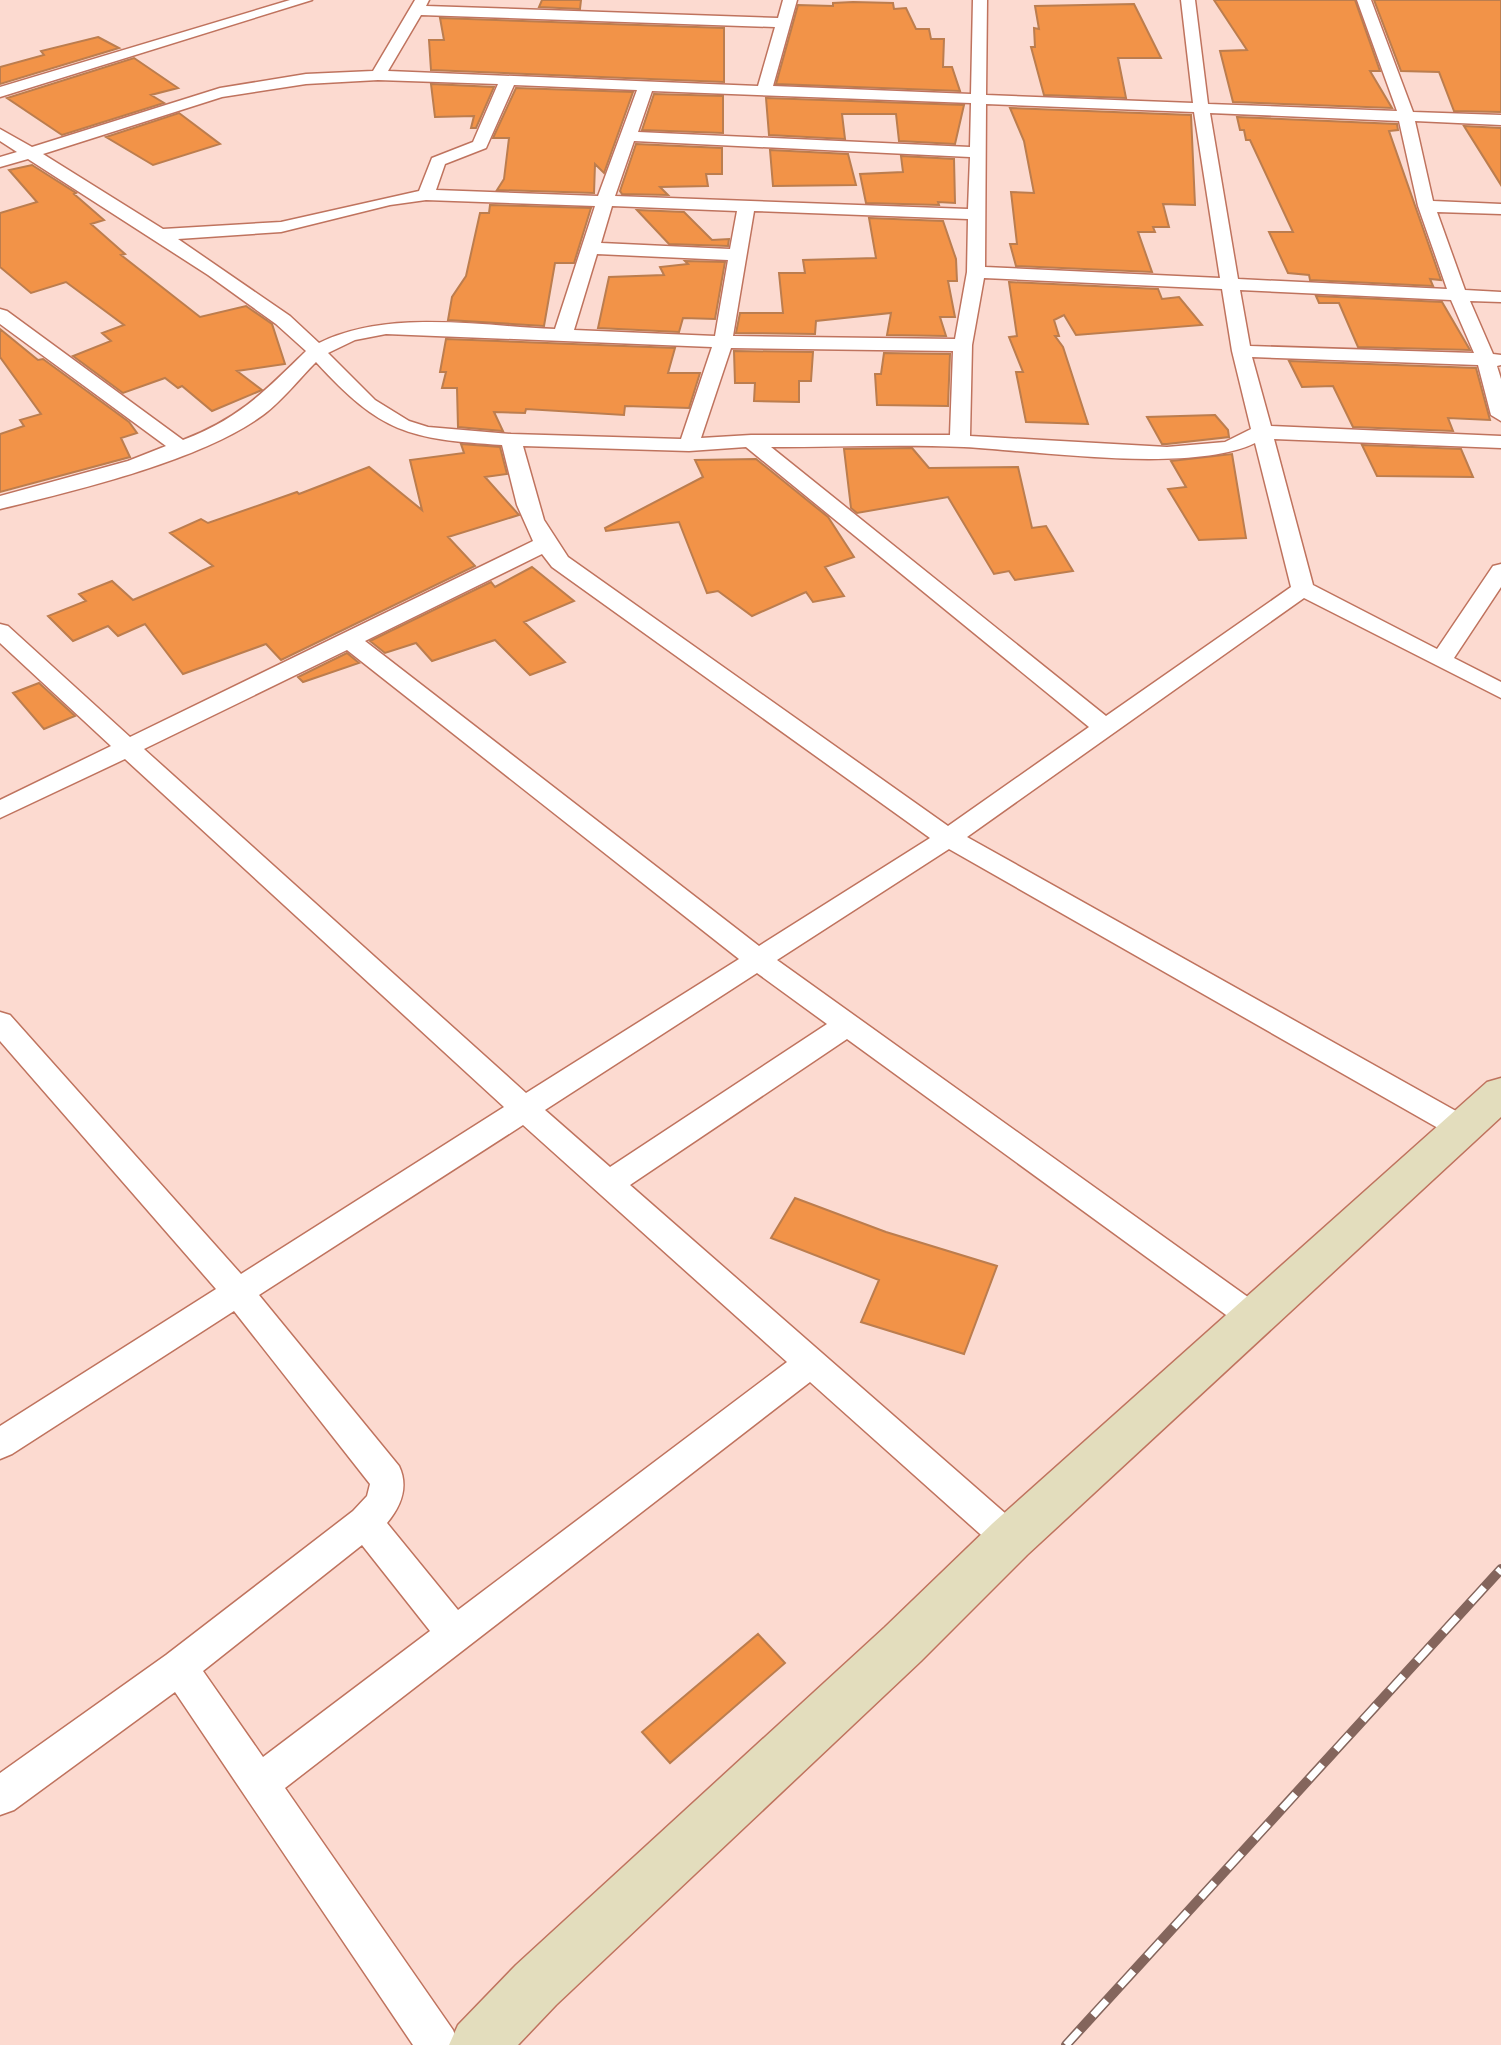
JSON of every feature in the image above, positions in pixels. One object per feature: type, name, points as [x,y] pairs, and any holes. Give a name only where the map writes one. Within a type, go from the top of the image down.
[{"type":"street","points":[[0,92],[305,0]]},
{"type":"street","points":[[765,89],[790,0]]},
{"type":"street","points":[[960,442],[963,345],[976,272],[980,0]]},
{"type":"street","points":[[1188,0],[1201,107],[1241,351],[1303,589],[1501,691]]},
{"type":"street","points":[[1364,0],[1406,116],[1426,206],[1458,295],[1493,360],[1501,415]]},
{"type":"street","points":[[378,75],[418,5],[784,23]]},
{"type":"street","points":[[0,162],[220,93],[306,79],[378,75],[1501,120]]},
{"type":"street","points":[[426,195],[438,161],[480,145],[508,80]]},
{"type":"street","points":[[563,335],[605,201],[646,85]]},
{"type":"street","points":[[0,134],[284,321],[354,392],[382,415],[404,426],[426,432],[511,440],[689,445],[751,441],[960,442],[1201,453],[1229,449],[1261,432],[1501,442]]},
{"type":"street","points":[[628,136],[977,152]]},
{"type":"street","points":[[156,235],[281,227],[390,200],[426,195],[976,214]]},
{"type":"street","points":[[689,445],[723,342],[746,206]]},
{"type":"street","points":[[1426,206],[1501,209]]},
{"type":"street","points":[[590,248],[737,255]]},
{"type":"street","points":[[976,272],[1501,297]]},
{"type":"street","points":[[0,315],[182,448]]},
{"type":"street","points":[[0,503],[135,465],[219,433],[257,410],[315,352],[350,335],[386,328],[723,342],[963,345]]},
{"type":"street","points":[[1241,351],[1493,360]]},
{"type":"street","points":[[511,440],[534,529],[543,545],[560,562],[948,838],[1462,1128]]},
{"type":"street","points":[[751,441],[1104,727]]},
{"type":"street","points":[[0,810],[543,545]]},
{"type":"street","points":[[1441,660],[1501,571]]},
{"type":"street","points":[[0,1444],[948,838],[1303,589]]},
{"type":"street","points":[[0,631],[523,1108],[1010,1539]]},
{"type":"street","points":[[349,640],[757,959],[1255,1319]]},
{"type":"street","points":[[0,1022],[238,1292],[387,1477],[385,1499],[379,1510],[365,1522],[179,1667],[0,1796]]},
{"type":"street","points":[[609,1183],[848,1024]]},
{"type":"street","points":[[478,2045],[536,1984],[904,1644],[1010,1539],[1501,1093]]},
{"type":"street","points":[[260,1783],[454,1632],[811,1362]]},
{"type":"street","points":[[365,1522],[454,1632]]},
{"type":"street","points":[[179,1667],[438,2045]]},
{"type":"building","points":[[542,0],[581,0],[580,9],[539,7]]},
{"type":"building","points":[[1214,0],[1355,0],[1380,71],[1370,71],[1392,108],[1233,102],[1220,51],[1247,50]]},
{"type":"building","points":[[1374,0],[1501,0],[1501,112],[1454,111],[1439,72],[1401,71]]},
{"type":"building","points":[[833,3],[893,3],[894,9],[906,8],[916,29],[929,29],[931,39],[944,39],[943,67],[952,67],[960,91],[776,84],[798,5],[833,6]]},
{"type":"building","points":[[1134,4],[1161,58],[1118,58],[1126,98],[1044,95],[1031,47],[1035,47],[1034,28],[1039,29],[1035,6]]},
{"type":"building","points":[[440,18],[724,28],[724,82],[431,70],[429,40],[444,40]]},
{"type":"building","points":[[98,37],[119,48],[0,84],[0,67],[44,55],[41,51]]},
{"type":"building","points":[[134,58],[178,88],[151,95],[164,103],[62,135],[7,98]]},
{"type":"building","points":[[431,84],[494,87],[476,128],[471,128],[474,116],[435,117]]},
{"type":"building","points":[[516,88],[633,92],[604,173],[595,164],[594,193],[497,190],[504,179],[509,138],[493,138]]},
{"type":"building","points":[[654,94],[723,96],[723,133],[642,130]]},
{"type":"building","points":[[766,98],[964,105],[955,144],[899,141],[896,114],[842,114],[845,139],[769,135]]},
{"type":"building","points":[[1010,108],[1191,115],[1195,205],[1163,204],[1169,227],[1153,227],[1155,232],[1138,232],[1152,272],[1016,266],[1010,244],[1017,244],[1011,192],[1034,193],[1024,141]]},
{"type":"building","points":[[179,113],[220,144],[153,165],[106,137]]},
{"type":"building","points":[[1237,117],[1397,124],[1398,130],[1389,131],[1441,280],[1430,279],[1433,286],[1310,280],[1309,275],[1288,273],[1269,232],[1293,232],[1250,140],[1246,140],[1244,130],[1240,130]]},
{"type":"building","points":[[1464,126],[1501,128],[1501,185]]},
{"type":"building","points":[[636,144],[722,148],[722,174],[706,174],[708,186],[660,187],[668,195],[622,194],[620,191]]},
{"type":"building","points":[[770,150],[848,154],[856,185],[773,186]]},
{"type":"building","points":[[901,156],[954,159],[955,203],[866,203],[860,174],[903,172]]},
{"type":"building","points":[[32,165],[76,193],[74,194],[104,220],[91,224],[125,254],[121,255],[200,317],[246,306],[272,324],[285,364],[237,371],[262,390],[212,411],[182,386],[178,388],[165,378],[123,393],[73,356],[111,341],[102,333],[124,325],[66,282],[31,293],[0,267],[0,213],[37,202],[9,170]]},
{"type":"building","points":[[490,205],[591,208],[574,263],[555,263],[544,326],[448,320],[452,297],[466,276],[480,213],[489,213]]},
{"type":"building","points":[[637,210],[684,212],[712,240],[729,239],[728,246],[669,244]]},
{"type":"building","points":[[869,218],[943,221],[956,259],[957,281],[948,281],[955,317],[940,317],[946,336],[887,335],[891,313],[816,321],[815,334],[736,333],[740,313],[783,313],[779,273],[805,273],[803,260],[876,258]]},
{"type":"building","points":[[685,261],[725,262],[715,319],[683,318],[679,332],[598,328],[609,277],[664,275],[660,267],[688,264]]},
{"type":"building","points":[[1009,282],[1158,289],[1162,299],[1179,297],[1202,325],[1076,335],[1064,315],[1054,320],[1059,336],[1055,336],[1063,347],[1088,424],[1026,422],[1016,372],[1023,372],[1009,337],[1017,336]]},
{"type":"building","points":[[1316,296],[1442,302],[1470,350],[1358,347],[1339,303],[1319,303]]},
{"type":"building","points":[[0,329],[38,360],[43,359],[129,422],[137,433],[121,438],[130,457],[0,492],[0,434],[24,426],[20,420],[41,414],[0,357]]},
{"type":"building","points":[[446,339],[675,348],[668,373],[700,373],[689,408],[625,406],[624,415],[526,409],[525,413],[494,412],[503,431],[458,427],[457,388],[442,388],[446,372],[440,372]]},
{"type":"building","points":[[734,351],[813,352],[811,381],[799,381],[799,402],[754,401],[755,383],[735,383]]},
{"type":"building","points":[[884,353],[950,354],[948,406],[877,405],[875,374],[881,374]]},
{"type":"building","points":[[1289,361],[1476,368],[1490,420],[1448,418],[1453,431],[1353,427],[1333,386],[1302,387]]},
{"type":"building","points":[[1215,415],[1228,430],[1229,437],[1167,444],[1162,444],[1147,417]]},
{"type":"building","points":[[461,444],[500,447],[507,474],[485,477],[519,515],[448,537],[475,566],[281,660],[266,644],[183,674],[145,624],[118,636],[108,626],[73,641],[48,616],[86,601],[79,594],[112,581],[133,600],[213,566],[170,533],[201,519],[208,523],[297,492],[299,494],[369,467],[422,510],[410,460],[464,453]]},
{"type":"building","points":[[1362,445],[1461,449],[1473,477],[1377,476]]},
{"type":"building","points":[[912,448],[929,468],[1018,467],[1032,528],[1046,526],[1073,571],[1015,580],[1009,571],[994,574],[948,497],[857,513],[851,508],[844,449]]},
{"type":"building","points":[[1232,454],[1246,538],[1199,540],[1168,489],[1186,487],[1171,461]]},
{"type":"building","points":[[756,459],[828,517],[854,557],[825,567],[844,596],[813,602],[806,592],[752,616],[718,591],[707,593],[679,522],[606,531],[605,528],[703,477],[695,460]]},
{"type":"building","points":[[532,567],[574,601],[524,622],[565,662],[530,675],[495,640],[432,661],[416,643],[385,653],[370,641],[491,582],[495,587]]},
{"type":"building","points":[[347,653],[359,663],[303,682],[298,677]]},
{"type":"building","points":[[39,683],[75,716],[44,729],[13,693]]},
{"type":"building","points":[[795,1198],[886,1232],[997,1266],[964,1354],[861,1322],[879,1280],[771,1238]]},
{"type":"building","points":[[758,1634],[785,1663],[670,1763],[642,1732]]},
{"type":"railway","points":[[1066,2045],[1501,1569]]}]
